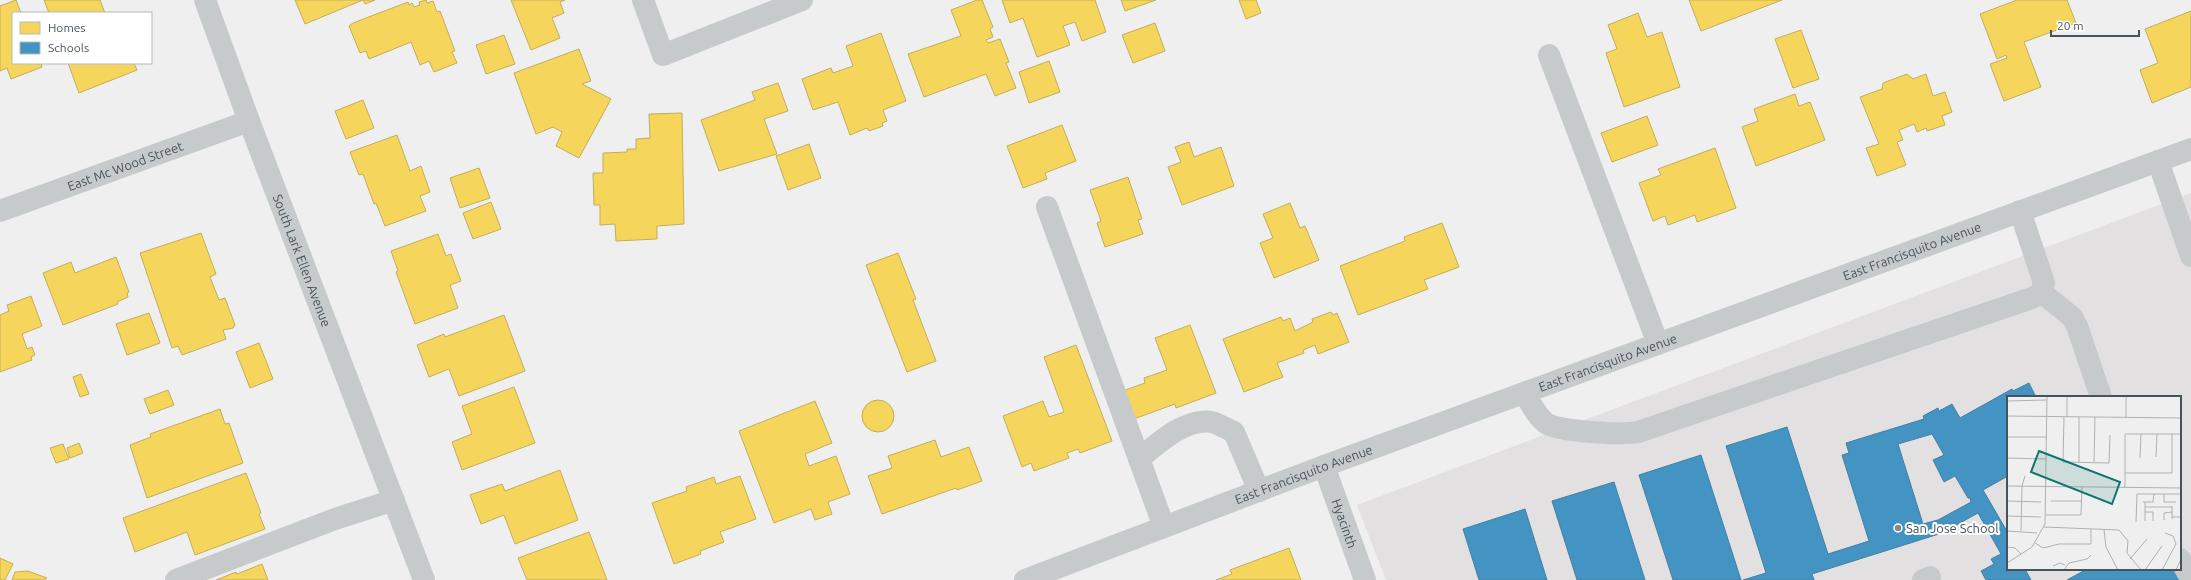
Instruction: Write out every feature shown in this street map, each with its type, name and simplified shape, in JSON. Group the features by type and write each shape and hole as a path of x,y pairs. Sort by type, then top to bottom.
{"street":[{"name":"South Lark Ellen Avenue","path":"205,0 249,121 424,580"},
{"path":"643,0 663,55 802,0"},
{"path":"1549,55 1658,344"},
{"name":"East Mc Wood Street","path":"0,211 249,121"},
{"name":"East Francisquito Avenue","path":"1025,580 1324,466 2191,148"},
{"path":"2158,161 2191,256"},
{"path":"1047,207 1164,527"},
{"path":"1524,393 1545,422 1558,428 1626,434 1638,432 2032,298 2041,292 2044,283 2020,211"},
{"path":"2041,292 2072,318 2077,326 2101,396"},
{"path":"1139,459 1163,438 1186,425 1211,422 1234,432 1258,491"},
{"name":"Hyacinth","path":"1324,466 1365,580"},
{"path":"176,580 335,519 394,500"},
{"path":"2181,560 2191,580"}],"shaded area":[{"path":"2191,193 2191,580 1386,580 1357,505"}],"building: Homes":[{"path":"16,0 21,12 12,12 12,64 41,64 42,67 11,79 7,68 0,71 0,6"},
{"path":"44,0 100,0 105,12 49,12"},
{"path":"295,0 363,0 305,24"},
{"path":"363,0 375,0 365,4"},
{"path":"426,0 427,3 433,1 437,12 440,11 455,51 452,52 457,63 434,72 429,61 420,65 411,42 369,59 366,51 360,53 349,26 353,23 408,2 409,5 412,3 414,7 420,5 419,2"},
{"path":"511,0 565,0 560,2 564,13 552,18 560,38 531,50"},
{"path":"977,0 982,0 993,27 990,29 993,37 986,40 988,43 1000,39 1009,62 1006,63 1016,88 995,96 986,74 924,97 908,54 961,36 951,10"},
{"path":"1002,0 1095,0 1106,32 1082,41 1075,22 1063,26 1070,45 1037,57 1023,18 1010,23"},
{"path":"1121,0 1156,0 1125,11"},
{"path":"1239,0 1256,0 1261,13 1246,19"},
{"path":"1689,0 1782,0 1701,31"},
{"path":"2017,0 2067,0 2076,23 2024,42 2041,87 2004,101 1990,64 2007,58 2006,55 1997,59 1980,14"},
{"path":"2191,11 2191,87 2152,103 2140,70 2158,63 2145,29"},
{"path":"1638,13 1647,37 1662,32 1680,87 1624,107 1606,53 1617,49 1608,25"},
{"path":"1155,23 1165,51 1133,63 1122,35"},
{"path":"1801,30 1819,79 1793,88 1775,39"},
{"path":"881,33 906,101 883,110 887,121 882,123 883,126 869,131 867,128 850,135 838,102 813,110 802,79 831,68 833,73 853,66 846,46"},
{"path":"504,35 515,64 486,74 476,45"},
{"path":"579,49 591,81 582,84 611,99 579,158 556,146 562,132 553,127 536,134 514,73"},
{"path":"1049,61 1060,92 1029,103 1019,72"},
{"path":"68,64 134,64 137,70 79,93"},
{"path":"1907,74 1913,79 1926,74 1933,96 1945,92 1952,112 1942,116 1945,125 1927,131 1926,128 1917,132 1914,124 1899,130 1903,140 1897,142 1906,165 1877,176 1866,148 1879,144 1860,97 1882,89 1883,83"},
{"path":"778,83 788,111 764,119 777,154 719,171 701,120 755,100 752,92"},
{"path":"1795,94 1799,106 1810,102 1825,140 1756,166 1742,127 1758,121 1754,109"},
{"path":"363,100 374,128 346,139 335,111"},
{"path":"682,113 684,224 657,226 657,239 616,241 615,224 600,225 600,205 594,205 593,173 603,173 603,153 627,152 627,149 636,149 636,139 650,138 649,114"},
{"path":"1647,116 1658,145 1612,162 1601,133"},
{"path":"1062,125 1076,161 1045,173 1047,179 1023,188 1007,146"},
{"path":"397,135 410,171 421,166 430,192 420,196 426,211 385,226 376,203 374,204 363,174 359,175 350,152"},
{"path":"1189,142 1194,157 1221,147 1234,186 1182,205 1168,167 1181,162 1175,147"},
{"path":"809,144 821,178 788,190 776,156"},
{"path":"1715,148 1736,208 1697,222 1695,215 1668,225 1665,216 1653,221 1639,183 1661,175 1658,169"},
{"path":"479,168 490,198 460,208 450,178"},
{"path":"1128,177 1142,219 1138,220 1143,234 1105,247 1097,223 1101,221 1090,190"},
{"path":"491,202 501,229 473,239 463,213"},
{"path":"1290,203 1300,228 1305,226 1319,260 1274,278 1260,243 1273,238 1263,214"},
{"path":"1442,223 1459,267 1424,280 1428,289 1358,315 1340,266 1405,241 1404,237"},
{"path":"201,233 216,274 210,277 219,300 225,298 235,325 233,328 223,330 226,339 182,355 178,346 172,348 140,253"},
{"path":"438,234 446,256 451,254 461,281 450,285 458,308 415,324 396,272 398,271 391,251"},
{"path":"898,253 916,299 913,300 936,361 907,372 866,265"},
{"path":"116,257 129,292 127,293 128,297 117,302 118,304 63,325 43,273 71,262 75,273"},
{"path":"31,296 42,326 22,334 27,349 32,347 35,355 31,357 32,360 0,372 0,315 9,311 7,305"},
{"path":"1331,312 1333,315 1337,313 1349,342 1318,354 1315,345 1303,350 1304,353 1277,363 1283,377 1244,392 1223,339 1281,317 1283,321 1290,318 1295,331 1313,322 1312,319"},
{"path":"149,313 160,343 127,355 116,324"},
{"path":"504,315 525,371 459,396 449,369 429,377 417,345 444,334 445,337"},
{"path":"1190,325 1216,393 1176,408 1175,404 1131,420 1120,392 1145,383 1144,378 1167,370 1155,338"},
{"path":"259,343 273,379 250,388 236,352"},
{"path":"1076,345 1112,441 1080,453 1078,449 1067,453 1069,458 1034,471 1031,463 1022,467 1003,416 1043,401 1049,417 1064,412 1044,357"},
{"path":"81,374 89,394 80,397 73,377"},
{"path":"514,387 535,443 462,470 452,442 472,434 462,406"},
{"path":"168,390 174,405 150,414 144,399"},
{"path":"875,400 881,400 890,404 894,416 890,428 881,432 875,432 866,428 862,419 862,413 866,404"},
{"path":"815,401 832,443 805,454 809,466 836,456 850,494 828,502 832,514 815,520 811,509 774,523 739,431"},
{"path":"220,409 225,424 229,423 243,463 147,498 130,445 151,437 150,434"},
{"path":"935,440 941,457 969,447 982,481 957,490 956,488 882,514 868,476 892,468 888,456"},
{"path":"79,443 83,453 70,458 67,448"},
{"path":"63,444 69,459 56,463 50,448"},
{"path":"560,470 578,520 515,544 504,515 481,524 470,495 502,484 505,491"},
{"path":"246,473 261,513 259,514 265,529 195,555 187,532 135,552 123,518"},
{"path":"740,476 756,519 720,532 724,542 700,551 701,554 674,564 652,503 687,491 686,487 714,477 716,484"},
{"path":"589,532 607,580 527,580 518,558"},
{"path":"1289,548 1301,580 1216,580 1232,574 1230,570"},
{"path":"0,558 13,564 5,580 0,580"},
{"path":"262,564 268,580 216,580 236,572 237,574"},
{"path":"28,571 47,578 45,580 12,580 15,572"}],"building: Schools":[{"path":"2029,383 2036,396 2007,396 2007,477 1983,490 2007,531 2007,570 2026,570 2031,580 1986,580 1981,571 1994,564 1991,559 2001,554 1978,513 1942,533 1812,574 1814,580 1743,580 1766,573 1726,446 1787,427 1828,554 1869,541 1842,455 1849,453 1846,443 1924,419 1923,416 1938,408 1939,411 1952,404 1960,418 2012,389 2013,391","holes":["1932,434 1944,455 1933,460 1944,482 1955,476 1968,498 1970,498 1971,502 1938,520 1923,524 1898,444"]},
{"path":"1701,455 1741,580 1673,580 1639,475"},
{"path":"1614,482 1645,580 1577,580 1552,501"},
{"path":"1525,509 1547,580 1479,580 1463,529"},
{"path":"2085,570 2177,570 2182,580 2067,580"}],"place":[{"name":"San Jose School","path":"1898,528"}]}
